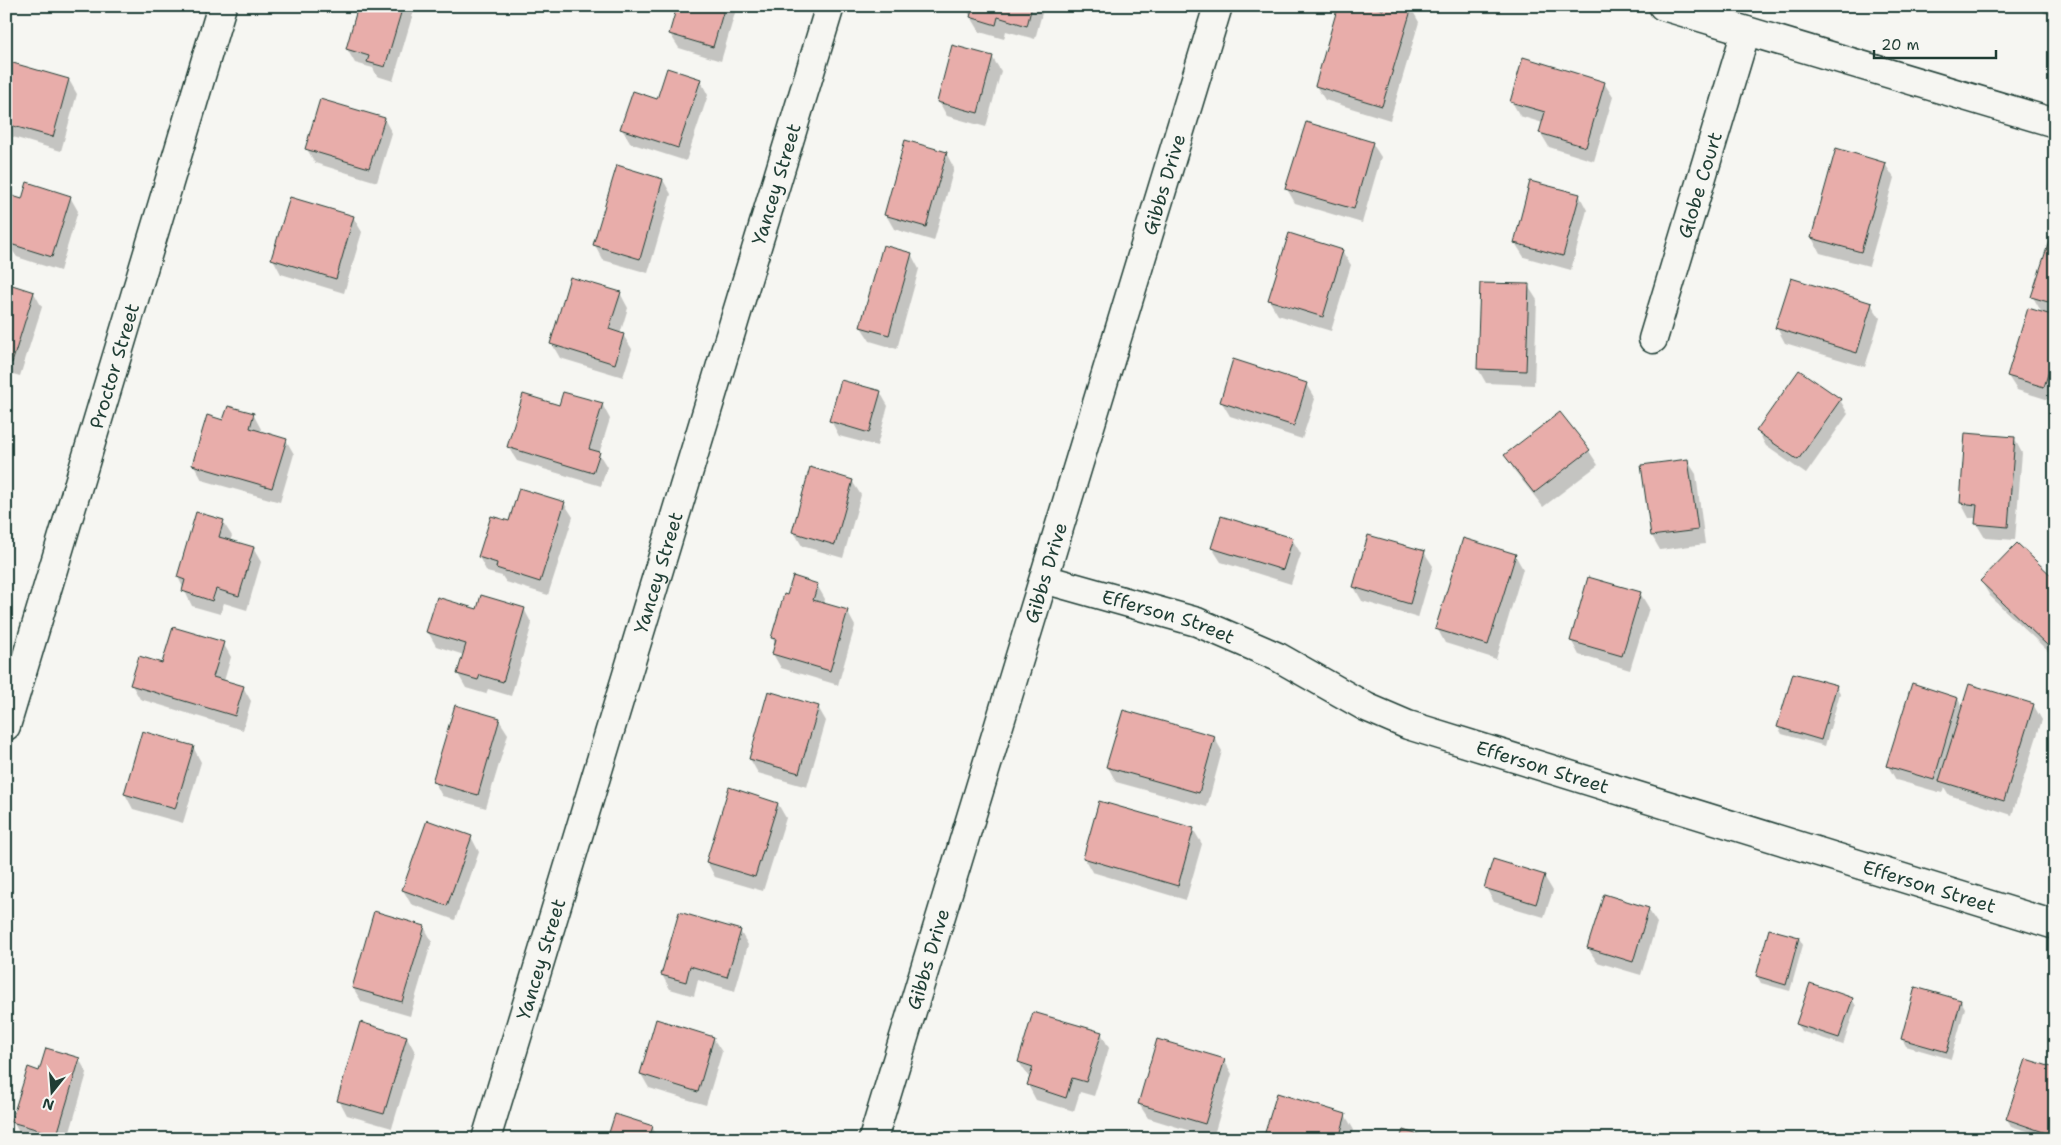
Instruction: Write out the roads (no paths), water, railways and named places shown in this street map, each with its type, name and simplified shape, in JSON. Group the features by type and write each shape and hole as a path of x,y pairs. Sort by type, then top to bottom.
{"street":[{"name":"Proctor Street","path":"6,726 222,6"},
{"name":"Yancey Street","path":"486,1139 830,6"},
{"name":"Gibbs Drive","path":"873,1139 1218,6"},
{"path":"1663,6 2055,123"},
{"name":"Globe Court","path":"1652,339 1746,31"},
{"name":"Efferson Street","path":"1044,579 1197,622 1278,657 1366,708 1408,725 2055,925"}]}
